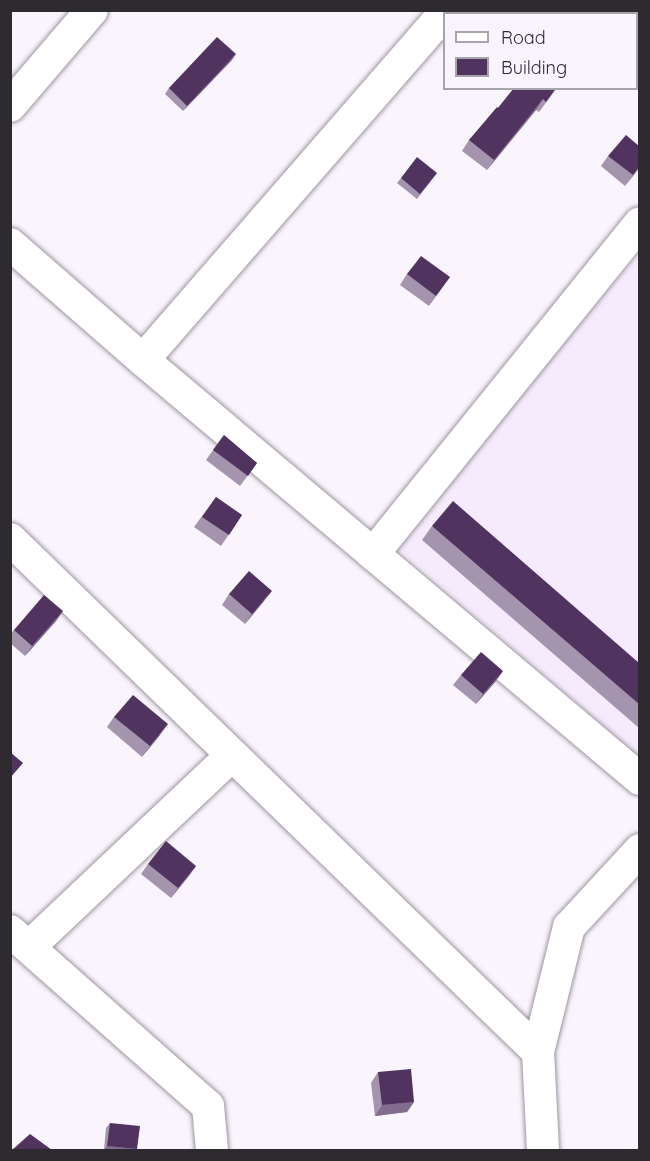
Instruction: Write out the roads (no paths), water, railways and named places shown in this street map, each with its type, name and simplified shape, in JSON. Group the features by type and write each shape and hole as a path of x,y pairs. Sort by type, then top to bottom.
{"street":[{"path":"10,106 92,10"},
{"path":"143,360 443,16"},
{"path":"373,554 639,223"},
{"path":"10,244 143,360 639,779"},
{"path":"10,539 538,1052"},
{"path":"212,1150 208,1106 20,939 232,755"},
{"path":"543,1150 538,1052 569,927 639,850"}]}
